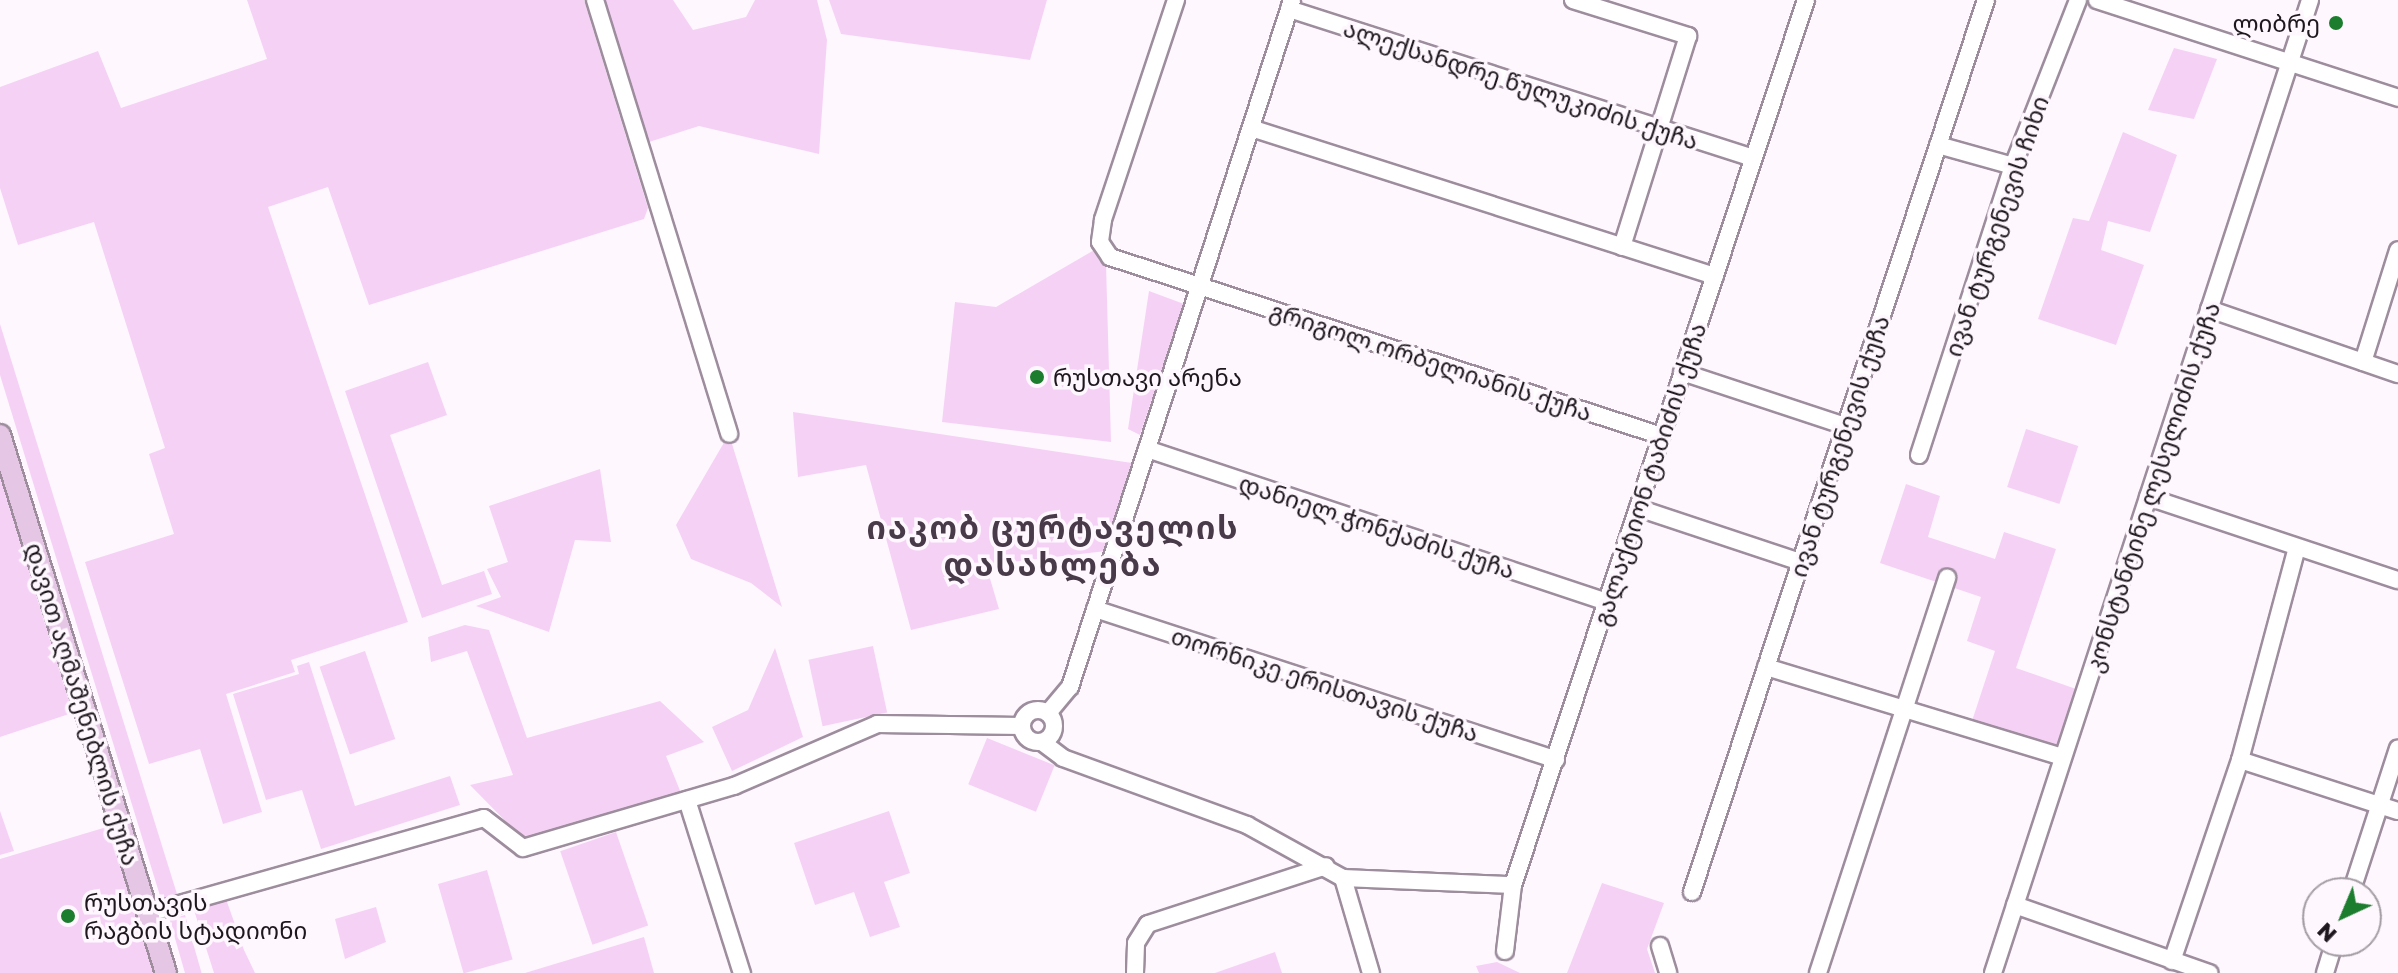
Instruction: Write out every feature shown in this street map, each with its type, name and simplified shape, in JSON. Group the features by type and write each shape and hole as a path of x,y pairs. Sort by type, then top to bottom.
{"main road":[{"name":"დავით აღმაშენებლის ქუჩა","path":"0,435 166,973"}],"street":[{"path":"595,0 729,434"},
{"name":"გრიგოლ ორბელიანის ქუჩა","path":"1176,0 1100,242 1110,257 1662,436"},
{"path":"1573,0 1688,36 1622,247"},
{"name":"გალაქტიონ ტაბიძის ქუჩა","path":"1505,951 1513,885 1806,0"},
{"name":"ივან ტურგენევის ქუჩა","path":"1692,892 1986,0"},
{"name":"ივან ტურგენევის ჩიხი","path":"1919,455 2013,166 2078,0"},
{"path":"2097,0 2142,7 2290,63 2398,98"},
{"name":"კონსტანტინე ლესელიძის ქუჩა","path":"1993,973 2310,0"},
{"path":"1022,726 1029,713 1048,713 1070,687 1291,5"},
{"name":"ალექსანდრე წულუკიძის ქუჩა","path":"1291,5 1753,158"},
{"path":"1251,128 1715,276"},
{"path":"1938,145 2013,166"},
{"path":"2363,362 2398,250"},
{"path":"2209,309 2398,374"},
{"path":"1682,372 1845,426"},
{"name":"დანიელ ჭონქაძის ქუჩა","path":"1147,449 1607,602"},
{"path":"2148,497 2296,551 2398,580"},
{"path":"1638,508 1800,562"},
{"path":"2172,961 2240,760 2296,551"},
{"path":"1818,973 1947,578"},
{"name":"თორნიკე ერისთავის ქუჩა","path":"1095,609 1556,760"},
{"path":"1766,667 2063,757"},
{"path":"1042,742 1054,732 1048,713"},
{"path":"148,913 484,818 523,848 734,786 877,724 1022,726"},
{"path":"1022,726 1028,739 1042,742 1063,758 1247,825 1343,878 1513,885"},
{"path":"2356,877 2398,748"},
{"path":"2240,760 2398,811"},
{"path":"687,800 742,973"},
{"path":"1135,973 1136,943 1148,924 1326,866"},
{"path":"1343,878 1371,973"},
{"path":"2015,905 2209,973"},
{"path":"1660,946 1668,973"}],"shaded area":[{"path":"247,0 584,0 648,208 644,219 369,305 328,187 268,207 408,622 291,660 295,672 226,694 262,812 223,824 200,749 149,764 85,562 174,534 149,454 165,448 94,222 18,245 0,188 0,87 98,51 121,108 267,59"},
{"path":"603,0 673,0 693,30 746,17 755,0 817,0 827,40 819,154 699,126 646,143"},
{"path":"829,0 1047,0 1030,60 841,34"},
{"path":"2174,48 2217,59 2194,119 2148,110"},
{"path":"2123,132 2177,155 2150,232 2108,221 2101,250 2144,265 2116,345 2038,319 2073,218 2089,221"},
{"name":"რუსთავი არენა","path":"1096,249 1106,263 1111,442 942,422 955,302 996,307"},
{"path":"1149,291 1184,304 1140,435 1128,429"},
{"path":"0,324 177,894 161,899 0,375"},
{"path":"428,362 447,415 390,435 442,585 484,571 492,594 422,618 345,391"},
{"path":"793,412 1132,463 1135,467 1106,551 986,565 999,609 911,630 866,465 798,477"},
{"path":"2026,429 2078,446 2059,504 2007,487"},
{"path":"729,434 782,607 751,583 691,559 676,525"},
{"path":"0,461 78,711 0,737"},
{"path":"600,469 611,542 575,540 549,632 476,606 501,597 487,569 508,562 489,506"},
{"path":"1906,484 1940,496 1928,537 1995,559 2004,532 2056,549 2016,668 2076,689 2056,749 1972,721 1995,651 1967,641 1981,597 1880,563"},
{"path":"465,625 489,630 527,738 660,701 704,742 666,756 681,793 522,838 470,785 513,775 467,651 431,662 428,637"},
{"path":"873,646 887,713 823,726 808,660"},
{"path":"775,648 803,737 732,771 712,727 748,710"},
{"path":"365,651 395,739 350,755 320,667"},
{"path":"309,662 355,806 450,776 460,805 321,849 302,790 266,800 233,694 299,674 297,666"},
{"path":"987,738 1055,765 1036,812 968,784"},
{"path":"0,811 14,851 0,855"},
{"path":"889,811 910,873 884,882 900,927 870,937 854,892 815,905 794,843"},
{"name":"რუსთავის რაგბის სტადიონი","path":"110,826 154,973 0,973 0,859"},
{"path":"616,832 648,926 592,945 560,851"},
{"path":"487,870 513,959 463,973 438,884"},
{"path":"1602,883 1664,903 1647,949 1655,973 1567,973"},
{"path":"226,899 255,973 214,973 193,907"},
{"path":"376,907 386,942 345,959 335,919"},
{"path":"185,915 202,973 185,973 170,919"},
{"path":"644,937 654,973 525,973"},
{"path":"1275,952 1282,973 1215,973"},
{"path":"1497,962 1520,973 1479,973 1476,966"}],"place":[{"name":"ლიბრე","path":"2336,23"},
{"name":"რუსთავი არენა","path":"1037,377"},
{"name":"რუსთავის რაგბის სტადიონი","path":"68,916"}],"district":[{"name":"იაკობ ცურტაველის დასახლება","path":"1053,546"}]}
